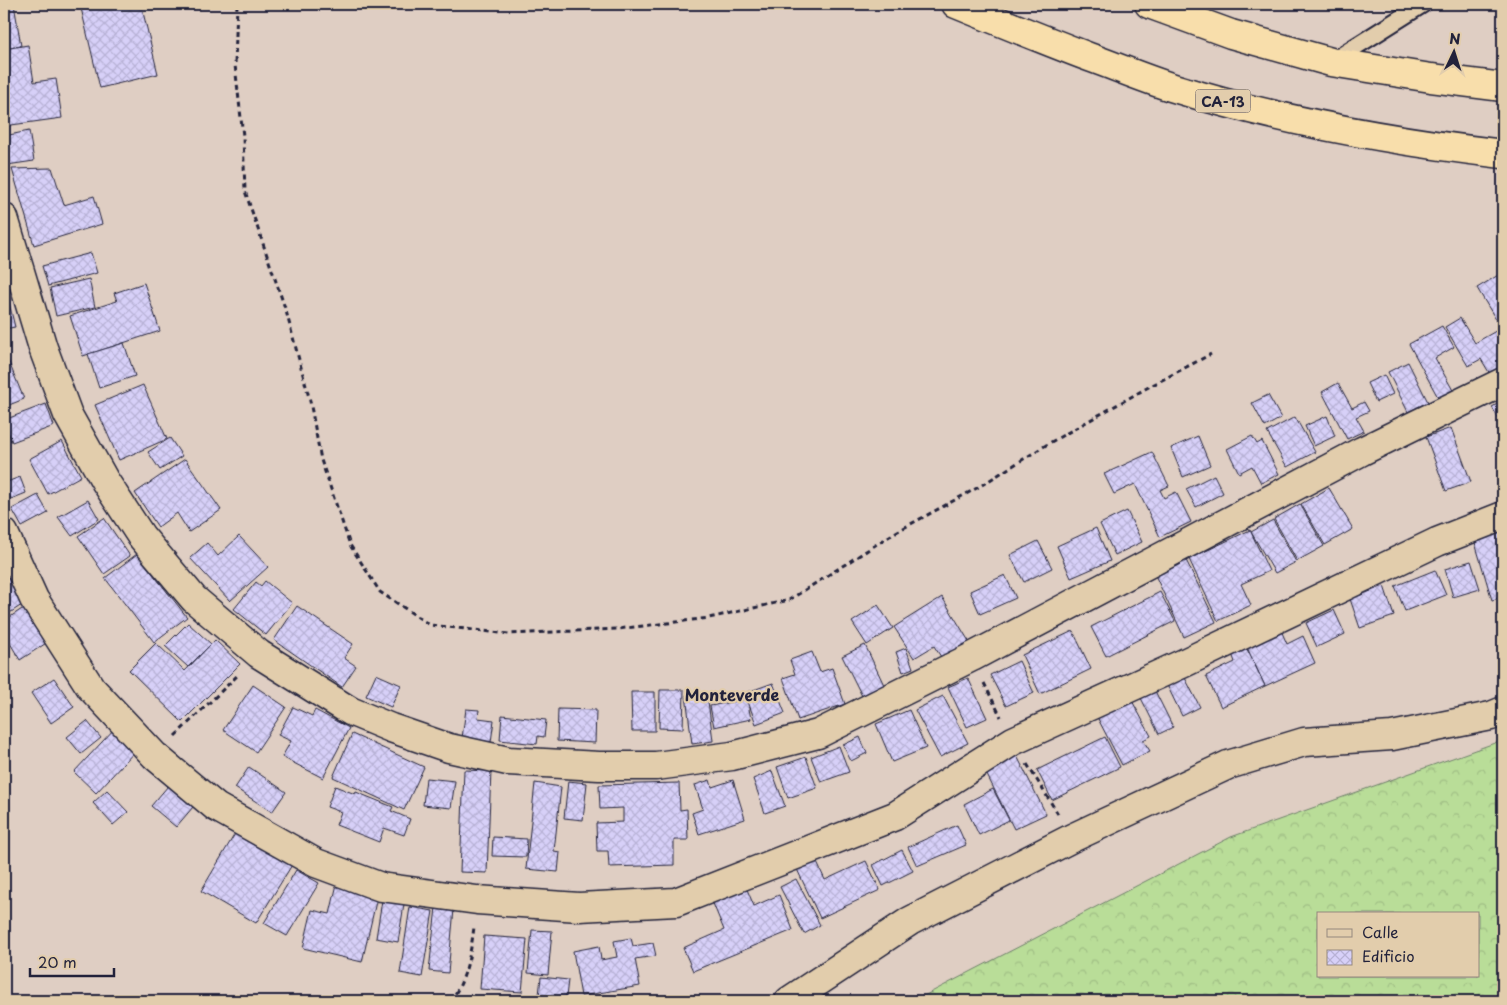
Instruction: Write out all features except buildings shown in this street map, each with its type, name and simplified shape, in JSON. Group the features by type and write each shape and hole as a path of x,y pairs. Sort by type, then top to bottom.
{"highway":[{"name":"CA-13","path":"956,4 1006,25 1174,88 1265,113 1364,133 1446,147 1503,154"},
{"path":"1149,4 1231,34 1331,62 1503,87"}],"street":[{"path":"4,218 43,348 68,415 105,481 141,536 194,599 259,654 350,711 391,728 449,748 508,761 599,766 656,766 732,756 818,734 980,653 1362,451 1503,382"},
{"path":"4,533 34,599 91,688 155,756 216,807 316,864 381,887 477,900 579,907 676,902 895,816 1013,741 1184,663 1437,542 1503,516"},
{"path":"789,1001 910,921 1072,838 1228,764 1304,742 1392,736 1491,716 1503,711"}],"lane":[{"path":"1331,62 1414,8 1424,4"}],"path":[{"path":"237,4 235,65 243,136 245,191 286,310 310,401 321,460 350,545 380,592 430,625 508,634 618,629 709,618 789,600 896,532 978,488 1050,442 1211,354"},
{"path":"155,756 259,654"},
{"path":"450,1001 454,997 465,972 477,900"}],"green space":[{"path":"1503,740 1503,1001 914,1001 1231,837"}],"district":[{"name":"Monteverde","path":"732,694"}]}
